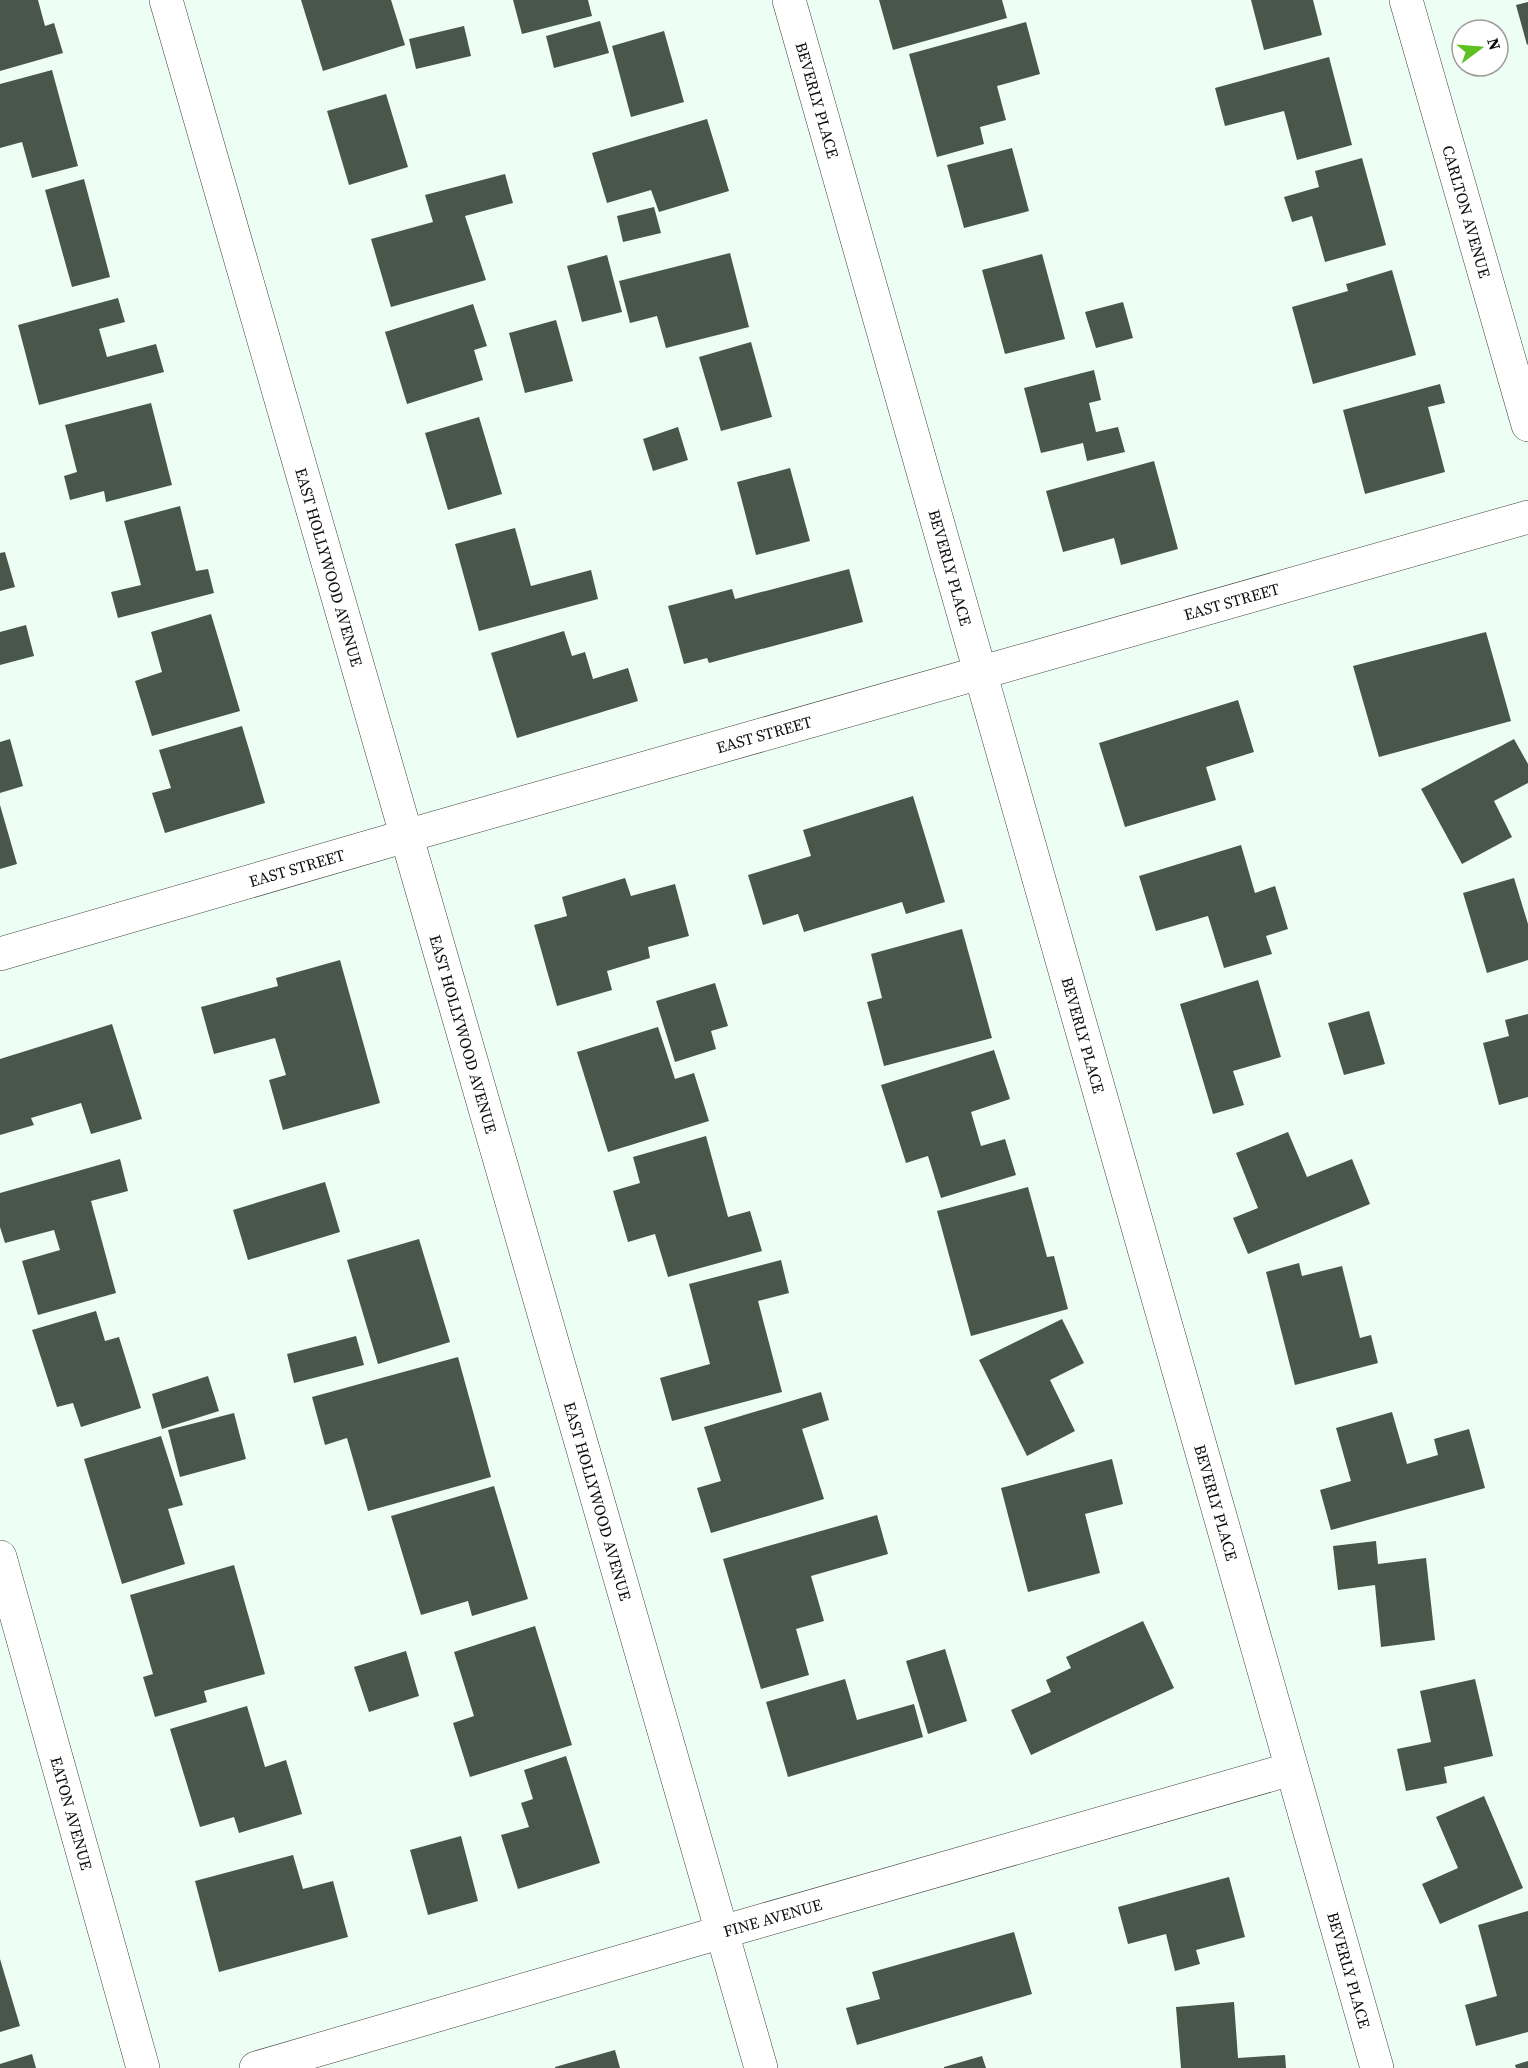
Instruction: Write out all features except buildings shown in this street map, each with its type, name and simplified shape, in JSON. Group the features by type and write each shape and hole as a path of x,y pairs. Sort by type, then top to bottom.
{"street":[{"name":"EAST HOLLYWOOD AVENUE","path":"166,0 761,2068"},
{"name":"BEVERLY PLACE","path":"789,0 1377,2068"},
{"name":"CARLTON AVENUE","path":"1406,0 1528,425"},
{"name":"EAST STREET","path":"0,954 406,836 1528,517"},
{"name":"EATON AVENUE","path":"0,1557 143,2068"},
{"name":"FINE AVENUE","path":"256,2068 1291,1769"}]}
